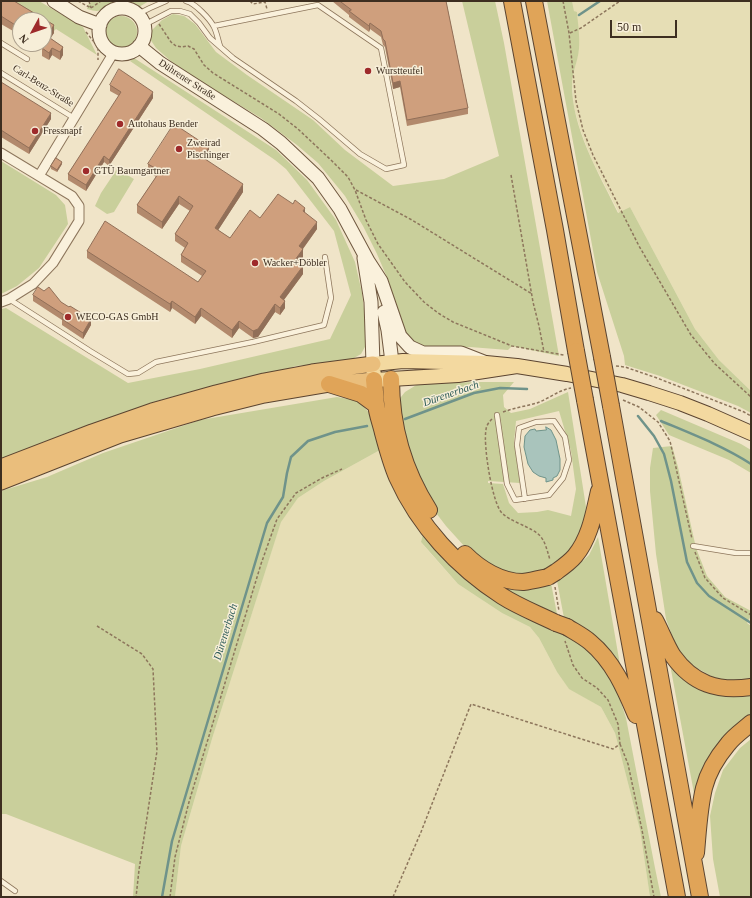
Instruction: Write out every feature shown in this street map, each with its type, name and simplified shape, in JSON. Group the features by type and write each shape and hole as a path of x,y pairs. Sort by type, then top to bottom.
{"highway":[{"path":"512,1 556,230 571,354 585,400 677,897"},
{"path":"534,1 606,361 611,406 700,897"},
{"path":"1,467 85,434 152,411 216,393 264,381 312,372 373,364"},
{"path":"392,379 391,396 396,432 408,471 419,495 433,517 460,550 473,562 488,572 505,579 522,582 552,575 572,559 588,534 600,486"},
{"path":"1,482 106,441 212,408 264,395 329,384 374,380 376,405 389,452 398,477 410,502 424,523 438,541 457,561 484,584 503,597 562,625 590,642 615,672 627,694 648,742"},
{"path":"329,384 361,394 376,405"},
{"path":"647,604 672,655 687,672 704,683 722,688 737,689 751,687"},
{"path":"694,868 701,807 709,774 728,744 751,724"}],"main road":[{"path":"54,1 79,17 100,25"},
{"path":"124,8 131,10 141,20 145,32 143,40 134,50 121,54 108,49 104,44 99,32 100,25 103,18 109,13 116,9 124,8"},
{"name":"Dührener Straße","path":"139,46 166,68 281,143 318,178 340,209 368,261"},
{"path":"362,248 371,302 374,380 458,375 517,366"},
{"path":"368,261 382,302 388,330 392,362 392,379"},
{"path":"368,261 381,281 400,336 410,347 423,353 461,352 486,363"},
{"path":"373,364 403,361 486,363 517,366 585,377 636,389 680,403 751,433"}],"street":[{"name":"Carl-Benz-Straße","path":"39,176 114,52"},
{"path":"1,153 72,196 79,206 79,221 53,262 33,284 5,301"}],"lane":[{"path":"141,20 150,8 166,1"},
{"path":"186,1 191,2 201,10 214,26 221,48"},
{"path":"141,20 171,11 180,11 190,14 210,38 221,48 296,101 360,154 386,169 404,166 381,48 318,5 214,26"},
{"path":"1,43 27,59"},
{"name":"Carl-Benz-Straße","path":"1,73 74,118"},
{"path":"5,301 128,374 138,373 156,362 253,342 324,325 331,298 325,257"},
{"path":"497,415 507,484 515,500 548,495 563,478 569,460 565,437 554,421 536,422 519,428 517,445 525,498"},
{"path":"693,546 736,553 751,553"},
{"path":"1,881 15,891"}],"path":[{"path":"78,1 91,8"},
{"path":"89,1 91,8"},
{"path":"91,8 100,1"},
{"path":"250,1 253,4 265,2 268,15"},
{"path":"563,1 569,33 576,101 583,130 593,155 639,246 691,336 715,364 751,397"},
{"path":"569,33 581,28 620,1"},
{"path":"159,23 171,42 176,46 188,46 194,49 204,65 213,73 279,114 298,129 348,177 378,244 405,282 424,302 453,322 512,346 544,352 571,354"},
{"path":"85,30 98,47 98,61 103,70"},
{"path":"511,175 533,302 544,352"},
{"path":"355,190 412,220 532,294"},
{"path":"606,361 657,378 751,416"},
{"path":"170,897 175,857 189,802 261,564 277,519 296,494 322,478 342,469"},
{"path":"693,546 705,578 723,598 751,615"},
{"path":"97,626 142,654 153,669 157,752 136,897"},
{"path":"620,744 628,764 654,897"}],"shaded area":[{"path":"572,1 751,1 751,391 719,360 695,329 630,207 619,213 591,158 580,129 574,107 572,81 579,50 577,13 574,11"},
{"path":"380,450 423,534 421,542 431,554 458,584 502,613 530,627 539,638 557,672 569,688 601,707 615,733 620,752 640,830 650,897 175,897 181,846 212,739 281,521 298,498 324,481"}],"green space":[{"path":"4,1 39,1 83,27 97,55 56,29 54,31 52,30 52,12 27,12"},
{"path":"94,1 149,1 139,7 130,4 117,3 99,11 87,9 89,3"},
{"path":"462,1 495,1 504,43 559,356 512,346 508,350 470,347 421,346 406,336 399,325 389,282 363,226 345,196 318,163 261,118 188,74 173,63 156,48 150,39 152,30 162,20 173,14 184,16 195,24 216,52 313,120 345,150 393,186 444,179 499,156"},
{"path":"547,1 572,1 574,11 577,12 579,44 572,82 576,116 588,150 618,213 630,207 695,329 719,360 751,391 751,413 738,406 660,376 625,365 624,356 597,272"},
{"path":"118,16 124,16 133,20 137,32 133,44 124,48 118,48 109,44 105,35 105,29 109,20"},
{"path":"134,58 276,150 307,180 336,220 355,262 362,293 366,345 361,354 345,362 295,366 286,370 163,399 74,430 1,459 1,309 6,308 128,383 200,369 330,339 351,295 334,231 286,169 130,61"},
{"path":"1,161 56,195 65,205 68,224 39,268 17,286 1,294"},
{"path":"117,169 134,179 114,212 107,214 95,206 101,193"},
{"path":"514,382 503,395 504,407 511,413 530,409 568,392 586,507 584,528 563,560 546,570 531,574 510,573 486,563 465,547 446,526 433,509 409,455 397,402 405,392 418,384","holes":["559,411 571,451 576,489 571,516 548,510 518,513 509,503 503,484 488,483 488,481 520,483 514,442 516,421"]},
{"path":"337,397 359,401 371,415 380,450 324,481 298,498 281,522 212,739 181,846 175,897 133,897 135,864 6,814 1,814 1,491 47,477 103,453 200,420"},
{"path":"661,410 741,444 751,450 751,473 729,460 669,435 656,415"},
{"path":"672,446 696,548 707,576 725,597 751,611 751,616 747,623 751,626 751,679 748,680 718,680 695,667 678,652 666,619 656,554 650,491 650,468 653,448"},
{"path":"423,534 447,563 477,588 577,642 593,653 614,681 626,718 661,897 650,897 640,830 620,752 615,733 601,707 569,689 557,672 539,638 530,627 502,613 458,584 421,542"},
{"path":"598,537 620,665 610,652 564,618 557,581 575,568 589,555"},
{"path":"497,582 551,583 557,614 527,603 504,591"},
{"path":"669,659 717,693 734,696 751,694 751,716 696,804"},
{"path":"751,739 751,897 720,897 713,859 710,816 715,793 723,770 740,748"}],"water":[{"path":"546,427 551,430 556,440 560,459 560,470 553,480 546,482 546,478 533,472 528,464 524,447 525,436 530,430 546,430"}],"building":[{"path":"1,1 14,1 32,12 12,12 12,23 1,16"},
{"path":"340,1 446,1 468,108 407,120 400,81 393,83 385,41 381,31 370,23 369,26 349,11 351,10"},
{"path":"52,39 63,47 60,52 52,48"},
{"name":"Autohaus Bender","path":"119,69 153,92 109,160 104,156 86,185 68,174 121,92 110,85"},
{"path":"1,82 51,113 29,148 1,130"},
{"path":"174,124 209,147 202,157 243,184 215,228 230,238 250,210 260,218 278,194 293,204 295,200 305,208 303,211 317,222 299,246 303,249 295,260 303,266 280,297 285,301 280,308 275,304 258,329 253,331 239,321 232,330 201,308 195,317 172,301 170,304 87,251 105,221 198,282 206,271 181,255 188,243 175,234 193,206 179,196 162,222 137,205 160,171 148,164"},
{"path":"56,158 62,162 57,170 51,166"},
{"path":"38,287 44,291 49,287 61,302 91,319 83,333 62,319 64,315 33,295"}],"waterway":[{"path":"579,15 600,1"},
{"name":"Dürenerbach","path":"405,419 474,393 500,388 527,389"},
{"path":"638,416 654,436 664,454 671,481 687,562 697,583 709,596 751,623"},
{"name":"Dürenerbach","path":"661,421 718,446 751,464"},
{"name":"Dürenerbach","path":"162,897 172,841 267,523 283,497 291,457 308,441 335,432 367,426"}],"place":[{"name":"Wurstteufel","path":"368,71"},
{"name":"Autohaus Bender","path":"120,124"},
{"name":"Fressnapf","path":"35,131"},
{"name":"Zweirad Pischinger","path":"179,149"},
{"name":"GTÜ Baumgartner","path":"86,171"},
{"name":"Wacker+Döbler","path":"255,263"},
{"name":"WECO-GAS GmbH","path":"68,317"}]}
